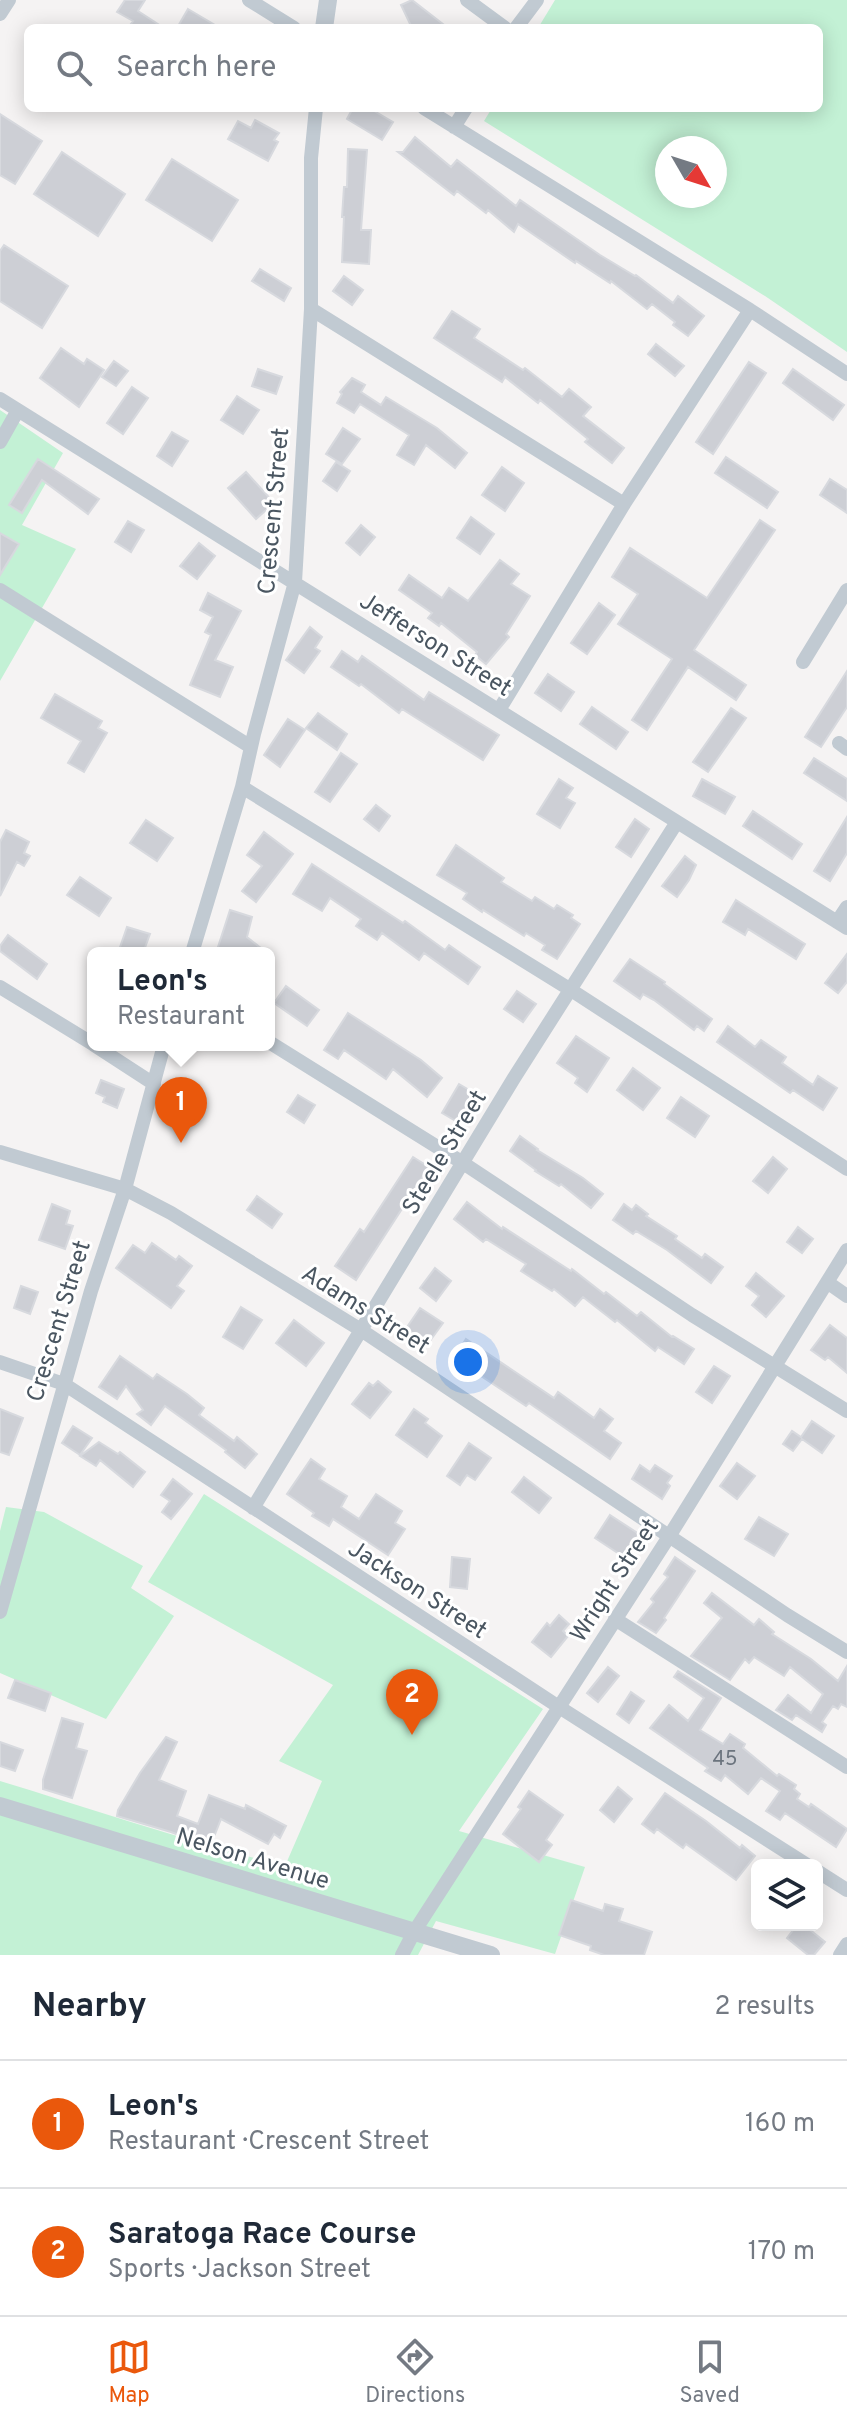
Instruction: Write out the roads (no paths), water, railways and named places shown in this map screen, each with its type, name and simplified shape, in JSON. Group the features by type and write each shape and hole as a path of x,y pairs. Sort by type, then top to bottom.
{"street":[{"path":"0,14 9,0"},
{"path":"249,0 288,24"},
{"path":"325,24 328,0"},
{"path":"467,0 500,24"},
{"path":"519,24 537,0"},
{"name":"Crescent Street","path":"194,947 242,787 295,582 311,309 311,158 316,112"},
{"path":"430,112 750,310 847,374"},
{"path":"454,127 463,112"},
{"path":"311,309 624,504"},
{"path":"499,710 624,504 750,310"},
{"name":"Jefferson Street","path":"0,399 842,925"},
{"path":"0,442 18,410"},
{"path":"0,590 251,747"},
{"path":"803,662 847,590"},
{"path":"242,787 571,990 847,1169"},
{"name":"Steele Street","path":"253,1508 463,1163 677,822"},
{"path":"842,925 847,907"},
{"path":"0,987 87,1041"},
{"path":"275,1046 463,1163 692,1315 847,1411"},
{"path":"103,1051 154,1084"},
{"name":"Crescent Street","path":"0,1612 5,1573 125,1189 162,1051"},
{"name":"Adams Street","path":"0,1152 125,1189 171,1213 361,1330 847,1652"},
{"name":"Wright Street","path":"402,1955 670,1535 847,1250"},
{"path":"827,1282 847,1296"},
{"name":"Jackson Street","path":"0,1362 64,1384 798,1859"},
{"path":"615,1619 847,1767"},
{"name":"Nelson Avenue","path":"0,1806 491,1955"},
{"path":"823,1875 847,1890"},
{"path":"840,1955 847,1944"}],"place":[{"name":"Leon's","path":"181,1143"},
{"name":"Saratoga Race Course","path":"412,1735"}]}
